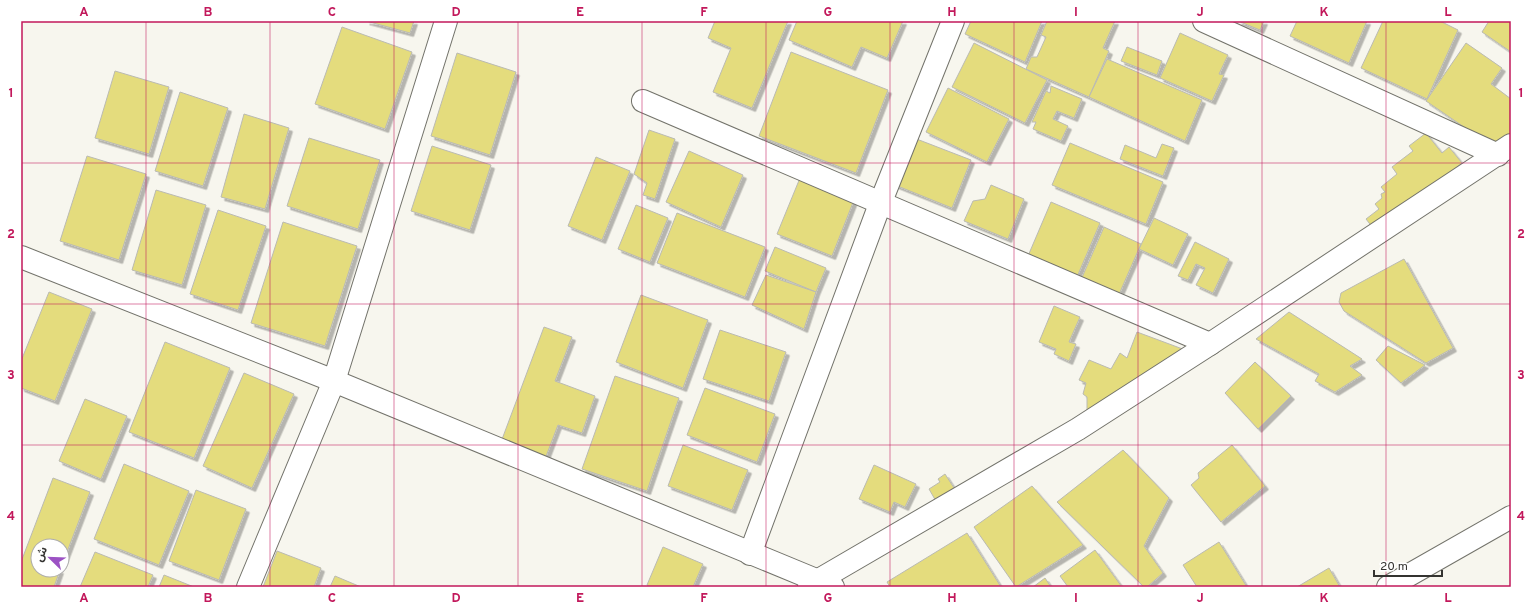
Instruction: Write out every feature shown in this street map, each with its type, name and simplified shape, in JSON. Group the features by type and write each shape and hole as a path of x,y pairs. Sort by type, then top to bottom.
{"street":[{"path":"248,587 334,381 446,21"},
{"path":"750,554 880,204 953,21"},
{"path":"1204,21 1504,150"},
{"path":"643,102 1210,344"},
{"path":"21,257 334,381 750,554 820,585 1078,429 1210,344 1504,150"},
{"path":"1388,587 1511,518"}],"building":[{"path":"366,21 414,21 410,33"},
{"path":"715,21 788,21 752,108 713,92 731,48 708,38"},
{"path":"797,21 903,21 887,58 861,47 852,67 789,40"},
{"path":"971,21 1042,21 1025,62 965,34"},
{"path":"1047,21 1115,21 1103,48 1109,51 1089,97 1026,69 1031,57 1037,57 1046,37 1041,35"},
{"path":"1238,21 1264,21 1260,30"},
{"path":"1297,21 1367,21 1349,63 1290,36"},
{"path":"1383,21 1440,21 1458,30 1427,99 1361,68"},
{"path":"1489,21 1511,21 1511,52 1482,32"},
{"path":"342,27 412,52 385,129 315,104"},
{"path":"1180,33 1228,55 1219,74 1224,75 1212,101 1160,78"},
{"path":"974,43 1047,80 1025,123 952,87"},
{"path":"1466,43 1502,68 1491,84 1511,99 1511,140 1502,153 1426,101"},
{"path":"1127,47 1162,61 1157,75 1121,61"},
{"path":"791,52 888,90 856,173 759,136"},
{"path":"457,53 516,72 490,155 431,136"},
{"path":"1107,59 1202,100 1185,141 1089,97"},
{"path":"115,71 169,87 149,154 95,138"},
{"path":"1051,86 1082,99 1074,118 1057,111 1053,119 1068,126 1061,141 1033,129 1036,122 1032,122 1046,91 1050,93"},
{"path":"948,88 1009,119 987,162 926,132"},
{"path":"180,92 228,108 203,186 155,171"},
{"path":"244,114 289,128 265,209 221,197"},
{"path":"649,130 675,139 655,199 643,195 647,183 634,174"},
{"path":"1426,133 1442,153 1449,147 1462,163 1376,232 1366,219 1379,209 1375,204 1382,198 1381,194 1385,192 1381,187 1397,174 1392,167 1413,151 1409,146"},
{"path":"309,138 380,160 358,229 287,206"},
{"path":"914,138 971,160 952,208 895,185"},
{"path":"1070,143 1163,182 1146,224 1052,185"},
{"path":"1162,144 1174,148 1163,176 1120,159 1125,145 1156,158"},
{"path":"432,146 491,165 470,230 411,211"},
{"path":"689,151 743,175 721,227 666,202"},
{"path":"87,156 146,174 119,260 60,241"},
{"path":"596,157 630,171 602,240 568,226"},
{"path":"800,178 854,200 832,256 777,234"},
{"path":"991,185 1024,199 1008,239 964,221 973,201 985,199"},
{"path":"156,190 206,205 182,285 132,270"},
{"path":"1051,202 1100,223 1077,277 1028,256"},
{"path":"636,205 668,218 650,262 618,249"},
{"path":"218,210 266,226 238,310 190,294"},
{"path":"677,213 765,247 745,297 657,263"},
{"path":"1154,218 1188,234 1173,265 1139,249"},
{"path":"283,222 357,246 325,346 251,323"},
{"path":"1104,227 1141,244 1117,299 1080,282"},
{"path":"1195,242 1229,259 1213,293 1196,285 1205,268 1196,264 1188,280 1178,276"},
{"path":"775,247 826,268 816,292 765,271"},
{"path":"1404,259 1453,348 1426,363 1344,311 1339,302 1341,293"},
{"path":"766,275 816,292 804,329 752,305"},
{"path":"49,292 92,309 55,401 21,388 21,361"},
{"path":"641,295 708,320 683,388 616,362"},
{"path":"1054,306 1080,317 1069,342 1076,344 1069,361 1054,354 1056,349 1039,342"},
{"path":"1289,312 1362,359 1350,366 1362,375 1335,392 1315,381 1319,374 1256,339"},
{"path":"544,327 572,337 555,381 595,396 582,433 558,425 545,459 501,442"},
{"path":"720,330 786,352 769,401 703,379"},
{"path":"1137,332 1188,351 1087,415 1087,397 1083,394 1086,383 1079,380 1089,360 1111,369 1120,353 1127,358"},
{"path":"165,342 230,368 194,458 129,432"},
{"path":"1388,346 1425,365 1401,383 1376,360"},
{"path":"1255,362 1291,396 1258,429 1225,393"},
{"path":"244,373 294,394 252,488 203,466"},
{"path":"615,376 679,398 647,491 582,469"},
{"path":"705,388 775,414 757,462 687,435"},
{"path":"85,399 127,416 101,479 59,461"},
{"path":"683,445 748,470 732,510 668,486"},
{"path":"1232,445 1265,486 1221,522 1191,485 1199,478 1198,473"},
{"path":"1123,450 1169,498 1144,546 1163,573 1147,587 1144,587 1057,502"},
{"path":"124,464 189,491 159,565 94,539"},
{"path":"874,465 916,484 905,507 894,502 890,512 859,499"},
{"path":"945,474 956,491 937,503 929,489 940,482 938,479"},
{"path":"53,478 90,492 70,544 70,538 30,538"},
{"path":"1032,486 1083,545 1016,587 974,527"},
{"path":"196,490 246,509 219,580 169,561"},
{"path":"967,533 1001,587 890,587 887,582"},
{"path":"30,538 30,578 57,578 54,587 21,587 21,562"},
{"path":"1219,542 1247,587 1197,587 1183,565"},
{"path":"663,547 703,564 693,587 651,587 647,585"},
{"path":"1095,550 1122,587 1068,587 1060,576"},
{"path":"277,551 321,568 314,587 263,587"},
{"path":"95,552 153,575 148,587 80,587"},
{"path":"1329,568 1340,587 1297,587"},
{"path":"164,575 194,587 159,587"},
{"path":"335,576 361,587 330,587"},
{"path":"1045,578 1051,587 1033,587"}]}
